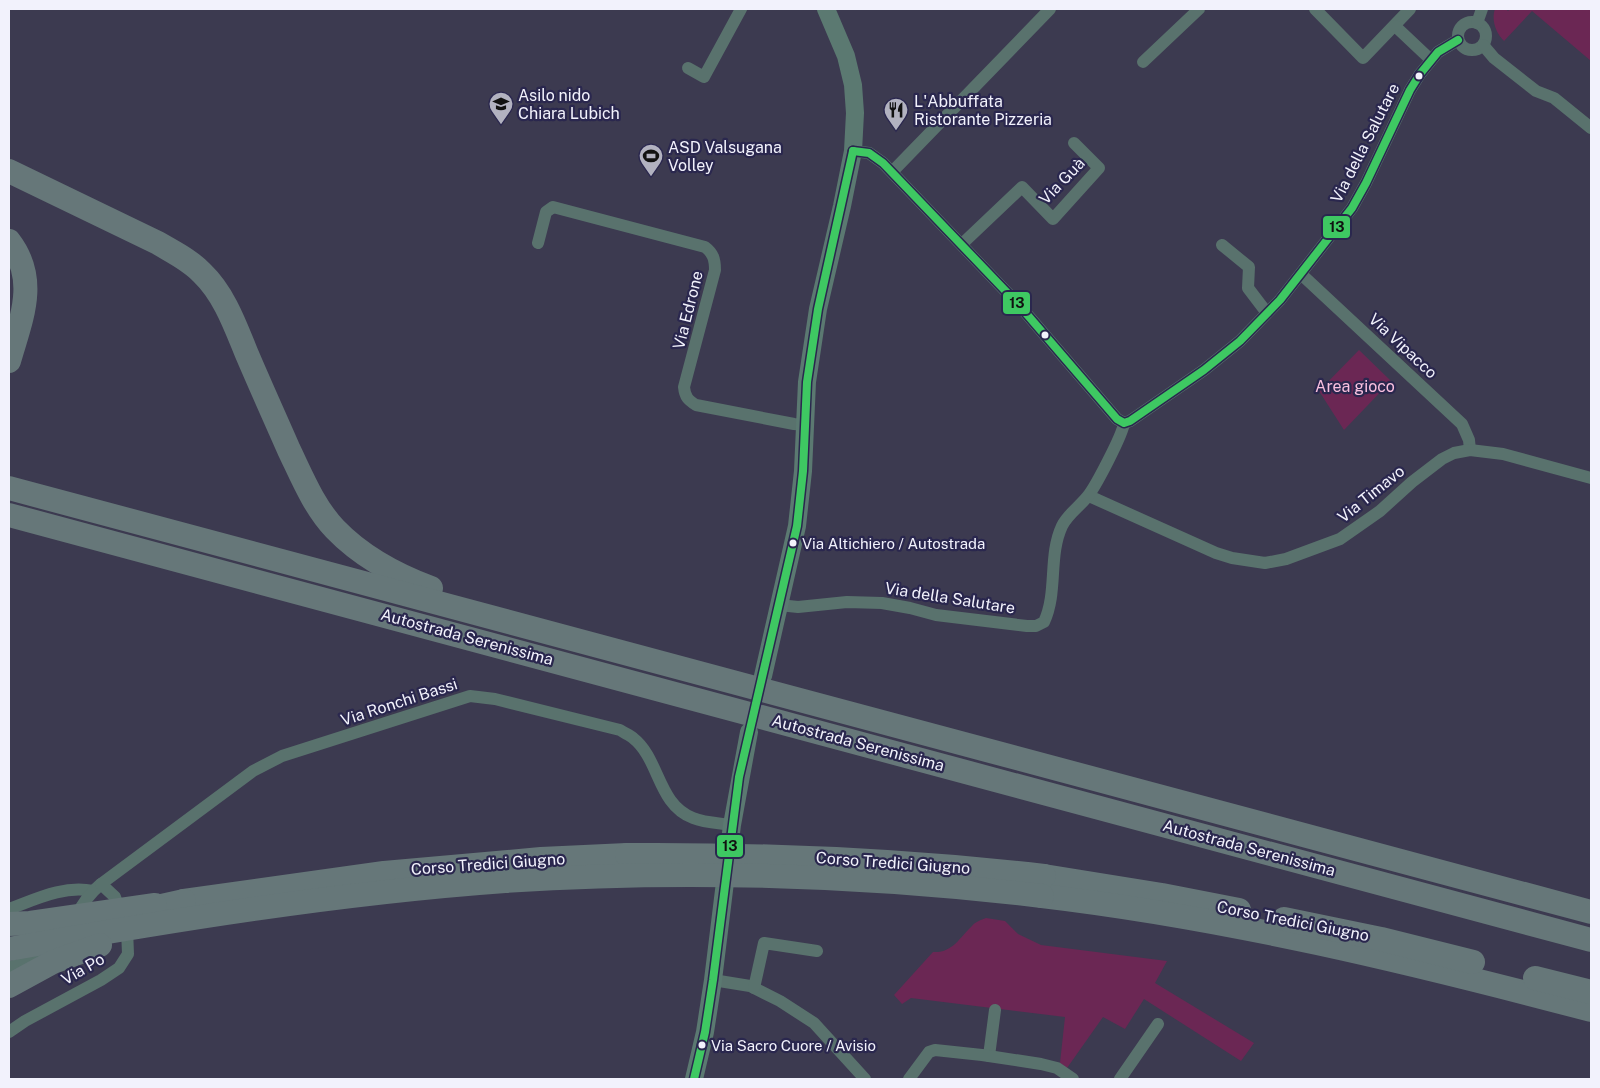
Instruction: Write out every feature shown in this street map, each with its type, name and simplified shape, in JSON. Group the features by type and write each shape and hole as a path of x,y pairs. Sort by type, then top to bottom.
{"highway":[{"path":"9,171 158,243 182,257 202,273 218,293 236,327 306,487 320,511 335,529 358,549 409,580 493,608 544,632"},
{"path":"9,241 22,261 26,284 24,307 9,361"},
{"name":"Autostrada Serenissima","path":"9,488 1591,912"},
{"name":"Autostrada Serenissima","path":"9,514 1591,940"},
{"path":"9,528 24,533 126,546"},
{"name":"Corso Tredici Giugno","path":"184,901 393,872 541,859 627,855 714,854 845,858 966,867 1100,902 1283,935 1457,975 1591,1010"},
{"name":"Corso Tredici Giugno","path":"270,908 338,898 466,884 626,875 699,874 844,878 976,888 1043,886 1162,895 1372,937 1591,992"},
{"path":"9,924 30,923 184,901"},
{"path":"9,937 184,901"},
{"path":"9,950 165,922 270,908"},
{"path":"9,986 53,962 105,944 142,933 270,908"}],"street":[{"path":"688,68 704,77 741,9"},
{"path":"764,671 799,513 807,382 818,309 853,151 855,112 853,85 846,56 826,9"},
{"path":"892,172 1050,9"},
{"path":"1143,62 1199,9"},
{"path":"1314,9 1364,58 1410,9"},
{"path":"1458,40 1461,45 1469,50 1474,50 1483,45 1486,32 1477,23 1482,9"},
{"name":"Via della Salutare","path":"780,605 798,607 847,602 882,603 936,615 1036,626 1044,622 1050,611 1054,545 1062,523 1089,496 1120,435 1121,421 1130,421 1204,370 1240,341 1267,314 1301,274 1352,208 1366,183 1410,90 1430,60 1438,52 1458,40 1460,28 1468,22 1477,23"},
{"path":"1395,26 1430,60"},
{"path":"1483,45 1494,58 1536,92 1554,98 1591,128"},
{"name":"Via Guà","path":"962,244 1022,187 1053,219 1099,168 1074,143"},
{"path":"853,151 868,153 874,156 892,172 1019,305 1121,421"},
{"name":"Via Edrone","path":"538,243 546,212 553,207 705,247 711,252 715,261 715,270 684,387 685,396 696,405 805,425"},
{"path":"1222,245 1249,267 1248,288 1267,314"},
{"name":"Via Vipacco","path":"1301,274 1462,424 1469,440 1470,450"},
{"name":"Via Timavo","path":"1089,496 1216,553 1232,558 1265,563 1286,559 1340,539 1380,511 1412,482 1442,459 1454,453 1470,450 1504,454 1591,478"},
{"name":"Via Ronchi Bassi","path":"9,967 36,961 54,954 81,906 97,887 253,771 282,756 470,696 495,699 620,730 634,738 642,748 673,805 692,818 732,825"},
{"path":"694,1079 705,1032 732,825 748,732"},
{"path":"9,909 61,890 97,887"},
{"name":"Via Po","path":"9,1032 24,1021 101,980 119,968 128,954 128,929 115,897 97,887"},
{"path":"754,988 764,944 817,951"},
{"path":"713,980 754,988 780,1000 814,1022 866,1079"},
{"path":"989,1056 995,1010"},
{"path":"1120,1079 1158,1024"},
{"path":"908,1079 929,1052 941,1050 1040,1064 1056,1068 1073,1079"}],"green space":[{"path":"1495,9 1506,9 1508,11 1510,9 1591,9 1591,61 1532,11 1504,41 1495,26"},
{"name":"Area gioco","path":"1359,350 1391,381 1344,430 1319,391"},
{"path":"986,918 1005,921 1018,934 1041,945 1167,961 1155,983 1254,1043 1241,1061 1144,999 1125,1029 1103,1017 1067,1068 1060,1063 1065,1017 911,998 902,1004 894,995 933,952 940,952 951,947 975,923"}],"transit line":[{"name":"13","path":"853,151 869,153 883,163 1019,305 1117,419 1124,423 1130,421 1204,370 1240,341 1280,300 1352,208 1366,183 1410,90 1420,74 1438,52 1458,40"},
{"name":"13","path":"694,1079 705,1032 713,980 739,777 797,526 803,471 807,382 818,309 853,151"}],"place":[{"name":"Asilo nido Chiara Lubich","path":"501,125"},
{"name":"L'Abbuffata Ristorante Pizzeria","path":"896,131"},
{"name":"ASD Valsugana Volley","path":"651,177"},
{"name":"Via Altichiero / Autostrada","path":"793,543"},
{"name":"Via Sacro Cuore / Avisio","path":"702,1045"}]}
